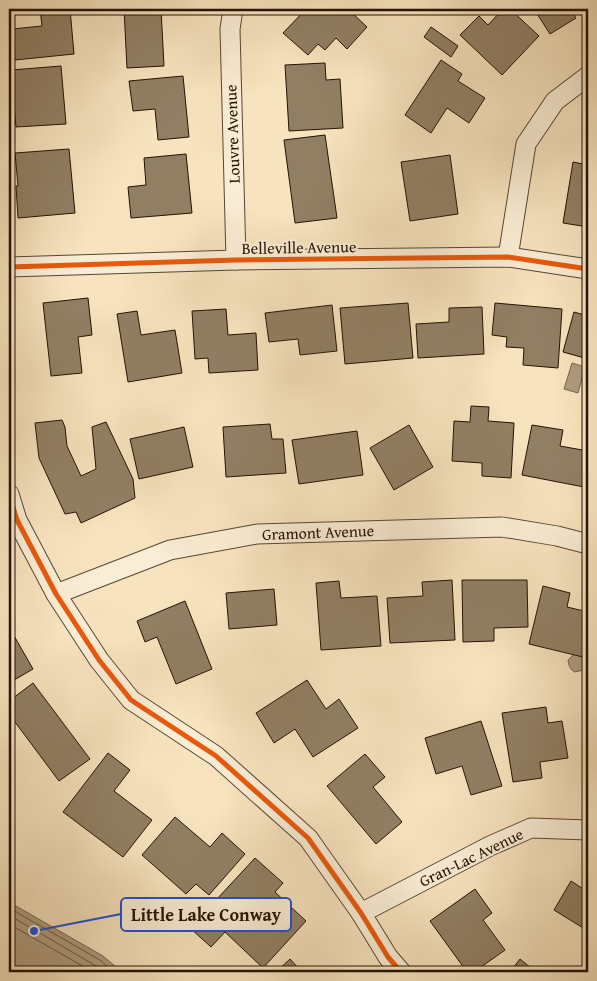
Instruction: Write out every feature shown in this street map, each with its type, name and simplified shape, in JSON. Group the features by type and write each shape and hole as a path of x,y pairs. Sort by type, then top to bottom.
{"street":[{"name":"Louvre Avenue","path":"233,9 230,28 236,260"},
{"path":"508,257 526,144 555,101 588,76"},
{"name":"Belleville Avenue","path":"9,267 236,260 508,257 588,269"},
{"path":"9,494 17,520 56,594 99,660 131,700 216,756 308,838 361,913 388,957 401,972"},
{"name":"Gramont Avenue","path":"56,594 170,550 257,534 502,527 557,536 588,544"},
{"name":"Gran-Lac Avenue","path":"361,913 490,846 531,828 588,830"}],"water":[{"path":"572,363 585,367 578,393 564,389"},
{"path":"574,654 588,658 588,669 575,672 572,670 568,660"},
{"path":"9,902 103,956 122,972 9,972"}],"building":[{"path":"40,9 70,9 74,54 15,60 12,29 42,26"},
{"path":"124,9 161,9 164,66 127,68"},
{"path":"306,9 348,9 367,27 347,49 336,38 325,50 318,44 308,55 283,33"},
{"path":"503,9 510,9 539,36 502,75 460,35 479,16 488,25"},
{"path":"534,9 570,9 576,18 550,34"},
{"path":"431,27 458,46 451,57 424,37"},
{"path":"441,60 462,74 458,81 485,98 469,123 447,108 431,133 405,115"},
{"path":"325,63 326,80 340,79 343,128 289,131 285,65"},
{"path":"61,66 66,124 16,127 11,70"},
{"path":"183,76 189,137 158,140 155,109 133,111 129,81"},
{"path":"325,135 337,218 295,223 284,140"},
{"path":"69,149 75,213 18,218 15,153"},
{"path":"186,154 192,213 131,218 128,187 146,185 144,158"},
{"path":"450,155 458,214 410,221 401,162"},
{"path":"573,162 588,165 588,227 563,223"},
{"path":"88,298 92,335 78,337 82,373 51,376 43,303"},
{"path":"408,303 413,358 345,364 340,308"},
{"path":"495,303 562,309 558,368 523,365 524,348 506,347 507,337 492,335"},
{"path":"332,305 337,351 300,355 298,339 269,342 265,313"},
{"path":"482,307 484,354 418,358 416,324 449,322 449,308"},
{"path":"226,309 228,335 256,333 258,370 209,373 208,358 195,359 192,311"},
{"path":"137,311 141,335 175,330 182,373 128,382 117,314"},
{"path":"574,312 588,316 588,359 563,352"},
{"path":"471,406 489,407 488,421 514,423 511,478 482,476 482,463 452,461 454,421 470,422"},
{"path":"62,420 65,427 67,446 81,476 96,469 92,427 106,422 133,479 135,498 81,523 76,512 65,514 39,458 35,423"},
{"path":"270,424 272,439 283,439 286,473 226,477 223,427"},
{"path":"409,425 433,467 394,490 370,448"},
{"path":"532,425 563,430 560,446 588,451 588,466 584,487 522,475"},
{"path":"184,427 193,467 139,479 130,439"},
{"path":"357,431 363,475 299,484 292,440"},
{"path":"452,580 455,640 390,643 387,598 423,596 422,582"},
{"path":"462,580 527,580 528,627 494,628 494,641 463,642"},
{"path":"339,581 341,598 377,596 381,646 321,650 316,583"},
{"path":"543,586 570,593 567,607 588,612 587,658 529,644"},
{"path":"274,589 277,625 229,629 226,593"},
{"path":"185,601 212,669 176,684 157,637 145,642 137,621"},
{"path":"9,627 33,669 9,683"},
{"path":"307,680 326,709 339,699 358,728 313,757 295,729 274,743 256,713"},
{"path":"33,683 90,759 59,781 9,714 9,701"},
{"path":"546,707 548,723 562,721 568,758 540,762 542,778 513,782 502,713"},
{"path":"481,721 502,786 471,795 462,766 436,774 425,738"},
{"path":"108,753 130,770 114,791 152,820 123,857 63,812"},
{"path":"365,754 385,777 373,787 402,822 376,844 327,786"},
{"path":"175,817 210,847 222,833 245,854 209,895 196,884 186,894 142,855"},
{"path":"255,858 283,883 275,892 306,921 263,968 225,932 211,947 190,928"},
{"path":"571,881 588,892 588,931 554,910"},
{"path":"475,889 492,913 483,920 505,950 474,972 467,972 430,921"},
{"path":"290,959 302,972 276,972"},
{"path":"520,959 536,972 510,972"}],"cycle path":[{"path":"9,267 236,260 508,257 588,269"},
{"path":"9,494 17,520 56,594 99,660 131,700 216,756 308,838 361,913 388,957 401,972"}],"place":[{"name":"Little Lake Conway","path":"34,931"}]}
